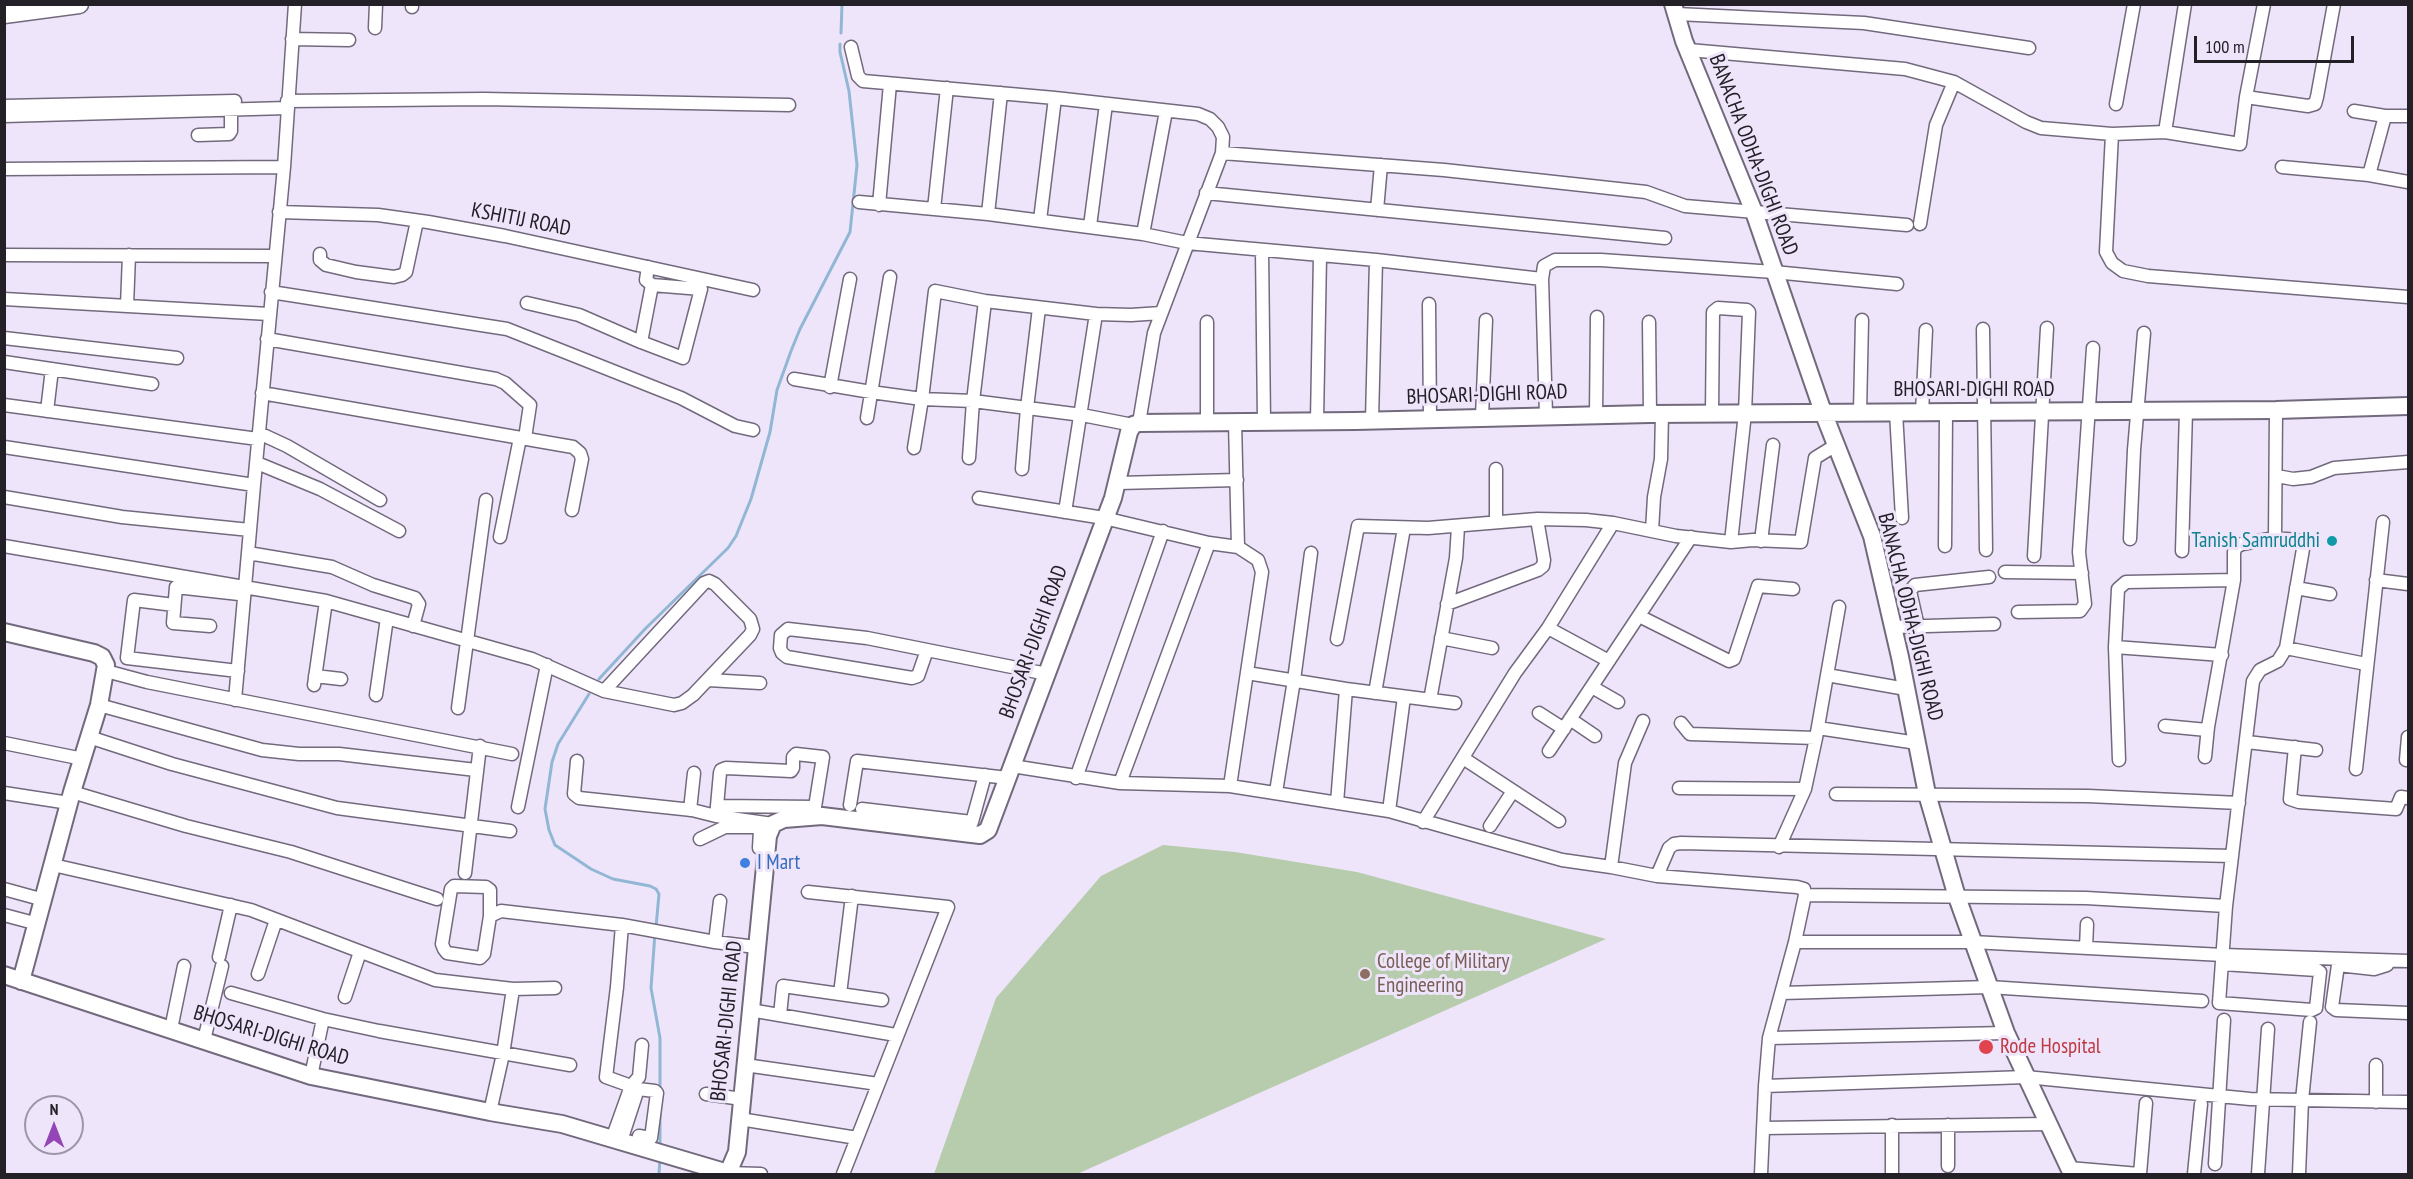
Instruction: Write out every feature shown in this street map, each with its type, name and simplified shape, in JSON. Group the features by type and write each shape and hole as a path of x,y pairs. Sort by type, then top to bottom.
{"main road":[{"path":"4,14 79,4"}],"street":[{"path":"235,700 284,167 295,4"},
{"path":"375,28 376,4"},
{"path":"2116,104 2134,4"},
{"path":"2165,132 2185,4"},
{"path":"1689,50 1905,69 1954,82 2041,128 2112,134 2165,132 2240,144 2246,97 2264,4"},
{"path":"2246,97 2308,106 2315,104 2334,4"},
{"path":"1675,9 1864,22 2029,48"},
{"name":"BANACHA ODHA-DIGHI ROAD","path":"1675,9 1689,50 1754,212 1823,412 1872,536 1927,794 1972,942 2006,1033 2070,1171"},
{"path":"292,39 349,40"},
{"path":"794,380 871,393 922,399 973,400 1136,424 1154,333 1222,153 1222,137 1218,127 1210,119 1198,114 860,80 851,47"},
{"path":"1920,224 1936,126 1954,82"},
{"path":"879,205 890,84"},
{"path":"934,209 947,88"},
{"path":"988,214 1001,93"},
{"path":"1041,220 1055,98"},
{"path":"4,116 231,109 287,104 484,99 789,105"},
{"path":"4,106 252,100"},
{"path":"1090,226 1106,104"},
{"path":"198,135 229,134 231,109"},
{"path":"1143,234 1166,111"},
{"path":"2354,111 2385,116 2409,116"},
{"path":"2369,175 2385,116"},
{"path":"2129,133 2134,140 2165,140 2193,144"},
{"path":"2112,134 2106,252 2112,263 2123,271 2148,276 2409,297"},
{"path":"1222,153 1381,165 1646,192 1685,206 1907,225"},
{"path":"1377,210 1381,165"},
{"path":"4,169 284,167"},
{"path":"2282,167 2369,175 2409,182"},
{"path":"1206,193 1665,238"},
{"path":"860,202 1090,226 1187,243 1376,260 1542,279"},
{"name":"KSHITIJ ROAD","path":"279,212 378,215 417,221 505,236 753,290"},
{"path":"320,254 320,260 326,265 394,277 402,275 406,272 417,221"},
{"path":"1262,250 1264,422"},
{"path":"4,255 275,256"},
{"path":"127,306 129,255"},
{"path":"1317,421 1320,255"},
{"path":"1372,420 1376,260"},
{"path":"1546,415 1542,279 1545,266 1555,260 1601,260 1774,272 1897,284"},
{"path":"527,303 579,315 683,358 701,289 652,285 646,280 648,267"},
{"path":"867,418 890,278"},
{"path":"830,387 850,279"},
{"path":"641,342 652,285"},
{"path":"914,448 934,291 985,301 1096,314 1161,313"},
{"path":"271,292 507,328 681,398 735,426 753,430"},
{"path":"4,299 269,314"},
{"path":"969,458 973,400 985,301"},
{"path":"1429,304 1430,419"},
{"path":"1022,469 1039,308"},
{"path":"1712,413 1713,312 1718,308 1745,309 1749,312 1745,413 1731,542"},
{"path":"1065,512 1096,314"},
{"path":"1596,414 1598,317"},
{"path":"1482,417 1486,320"},
{"path":"1860,412 1862,320"},
{"path":"1207,322 1207,422"},
{"path":"1649,322 1661,459 1654,497 1652,531"},
{"path":"2034,556 2047,328"},
{"path":"1983,329 1986,413 1986,550"},
{"path":"1922,413 1926,330"},
{"path":"2130,539 2144,333"},
{"path":"4,338 177,358"},
{"path":"267,339 496,379 505,383 530,405 500,537"},
{"path":"2018,612 2080,611 2085,604 2079,552 2093,348"},
{"path":"4,362 152,384"},
{"path":"47,411 52,369"},
{"path":"262,393 573,447 580,453 582,459 572,510"},
{"path":"4,405 259,436 286,446 380,500"},
{"name":"BHOSARI-DIGHI ROAD","path":"4,975 311,1076 562,1124 630,1141 674,1158 728,1173 737,1152 766,853 768,836 773,824 784,819 822,816 980,835 988,830 1118,483 1136,424 1596,414 2276,411 2409,406"},
{"path":"2182,551 2186,411"},
{"path":"2275,538 2276,411"},
{"path":"1896,412 1902,518"},
{"path":"1945,546 1946,413"},
{"path":"1235,422 1239,547"},
{"path":"1761,540 1773,444"},
{"path":"1337,639 1358,526 1458,527 1537,519 1613,523 1731,542 1761,540 1801,542 1815,458 1836,445"},
{"path":"4,447 254,486"},
{"path":"2277,476 2293,479 2311,477 2334,468 2409,462"},
{"path":"257,463 320,489 399,531"},
{"path":"1496,469 1496,522"},
{"path":"1118,483 1237,480"},
{"path":"4,497 122,517 250,530"},
{"path":"979,498 1104,518 1209,543 1239,547 1258,560 1262,572 1230,786"},
{"path":"458,708 486,500"},
{"path":"1447,604 1538,570 1543,566 1545,560 1537,519"},
{"path":"2356,769 2383,522"},
{"path":"1423,822 1515,673 1548,628 1613,523"},
{"path":"1430,700 1455,558 1458,527"},
{"path":"1375,693 1404,528"},
{"path":"1077,778 1163,531"},
{"path":"1549,751 1691,537"},
{"path":"1796,942 1972,942 2086,948 2222,959 2317,970 2320,972 2316,1008 2312,1010 2219,1003 2222,959 2226,906 2255,675 2278,661 2286,648 2303,549 2297,540 2275,538 2236,547 2233,562 2234,580 2207,730 2205,757"},
{"path":"1120,783 1209,543"},
{"path":"4,546 245,591 326,601 532,659 604,691 674,705 682,703 693,695 750,635 753,629 750,619 715,584 704,583 604,691"},
{"path":"248,553 332,567 373,585 415,598 419,604 413,626"},
{"path":"1276,792 1311,553"},
{"path":"2005,572 2082,573"},
{"path":"1918,627 1910,591 1915,585 1989,577"},
{"path":"2119,760 2115,647 2118,589 2126,582 2234,580"},
{"path":"2376,580 2409,584"},
{"path":"1639,616 1729,662 1734,659 1758,586 1793,589"},
{"path":"210,626 173,623 176,587 245,591"},
{"path":"2296,588 2330,594"},
{"path":"174,605 134,600 127,658 238,671"},
{"path":"326,601 315,680 341,680"},
{"path":"1779,847 1805,789 1839,607"},
{"path":"376,695 387,618"},
{"path":"1893,627 1994,624"},
{"path":"1548,628 1609,661"},
{"path":"927,650 918,676 912,678 787,657 780,648 781,635 789,629 867,638 927,650 1047,674"},
{"path":"4,632 94,653 102,657 106,665 99,705 71,797 21,981"},
{"path":"1441,638 1492,648"},
{"path":"2115,647 2222,655"},
{"path":"2286,648 2366,664"},
{"path":"518,807 547,665"},
{"path":"106,671 235,700 512,754"},
{"path":"1247,672 1347,689 1455,703"},
{"path":"1827,675 1906,689"},
{"path":"708,680 760,683"},
{"path":"1592,687 1618,702"},
{"path":"1337,803 1347,689"},
{"path":"1389,811 1404,697"},
{"path":"99,705 262,750 299,754 339,754 476,770"},
{"path":"1539,713 1595,736"},
{"path":"1611,867 1625,763 1643,721"},
{"path":"1681,723 1690,734 1817,733 1917,743"},
{"path":"2165,726 2207,730"},
{"path":"89,737 172,764 337,808 510,831"},
{"path":"2409,737 2406,760 2409,760"},
{"path":"2247,742 2316,750"},
{"path":"4,743 82,759"},
{"path":"465,873 480,746"},
{"path":"2295,747 2290,799 2299,802 2396,809 2401,797 2409,798"},
{"path":"577,761 574,794 579,798 716,811 815,807 824,757 796,754 793,757 793,768 790,771 726,768 721,770 716,811"},
{"path":"1463,758 1559,821"},
{"path":"850,805 855,762 857,761 985,775 1010,772 1120,783 1230,786 1389,811 1562,860 1658,876 1797,887 1804,890 1805,895 1796,942 1769,1038 1761,1174"},
{"path":"690,810 694,774"},
{"path":"862,809 972,822 985,775"},
{"path":"1679,788 1805,789"},
{"path":"1490,826 1513,791"},
{"path":"4,793 71,797 291,852 437,899"},
{"path":"1836,794 2088,796 2239,803"},
{"path":"716,811 773,824"},
{"path":"700,839 725,827 758,827 760,830 759,851 766,853"},
{"path":"1658,876 1669,849 1674,844 2232,856"},
{"path":"53,865 251,910 435,980 513,989 555,988"},
{"path":"454,886 486,887 490,890 490,916 484,954 480,958 447,953 442,944 451,889 454,886"},
{"path":"4,889 44,900"},
{"path":"808,892 948,907 843,1174"},
{"path":"1805,895 2086,898 2226,906"},
{"path":"840,994 852,896"},
{"path":"715,942 720,901"},
{"path":"204,1040 231,905"},
{"path":"490,916 501,911 622,925 756,947"},
{"path":"4,915 38,924"},
{"path":"258,974 276,920"},
{"path":"2086,948 2087,924"},
{"path":"622,925 606,1077 631,1086"},
{"path":"345,997 360,952"},
{"path":"2222,959 2409,961"},
{"path":"2388,960 2387,965 2374,969 2338,965 2332,1007 2336,1010 2409,1013"},
{"path":"171,1029 184,966"},
{"path":"780,1015 783,986 882,1000"},
{"path":"1782,993 1989,987 2202,1002"},
{"path":"490,1112 503,1054 513,989"},
{"path":"231,993 323,1019 570,1065"},
{"path":"750,1010 896,1035"},
{"path":"311,1076 323,1019"},
{"path":"2215,1164 2224,1020"},
{"path":"2299,1174 2302,1100 2310,1022"},
{"path":"2258,1174 2268,1029"},
{"path":"1769,1038 2006,1033"},
{"path":"630,1141 631,1086 639,1077 642,1045"},
{"path":"745,1065 878,1084"},
{"path":"2376,1065 2376,1102"},
{"path":"1765,1086 2026,1077 2263,1099 2409,1102"},
{"path":"706,1094 742,1099"},
{"path":"2070,1171 2139,1174 2146,1103"},
{"path":"2194,1174 2201,1104"},
{"path":"740,1119 857,1138"},
{"path":"1762,1128 2048,1124"},
{"path":"1892,1125 1892,1174"},
{"path":"1948,1125 1948,1166"},
{"path":"728,1173 761,1174"}],"green space":[{"path":"1163,845 1235,852 1357,872 1606,939 1077,1174 934,1174 996,998 1101,876"}],"waterway":[{"path":"841,33 842,4"},
{"path":"599,679 645,629 728,548 736,536 751,499 770,432 777,390 791,351 850,232 857,165 849,91 840,44"},
{"path":"589,694 558,744 552,762 545,809 549,830 555,845 591,869 613,879 656,889 659,894 656,927"},
{"path":"655,933 651,988 660,1038 660,1091"},
{"path":"660,1112 660,1148"},
{"path":"659,1174 660,1157"}],"place":[{"name":"Tanish Samruddhi","path":"2332,541"},
{"name":"I Mart","path":"745,863"},
{"name":"College of Military Engineering","path":"1365,974"},
{"name":"Rode Hospital","path":"1986,1047"}]}
